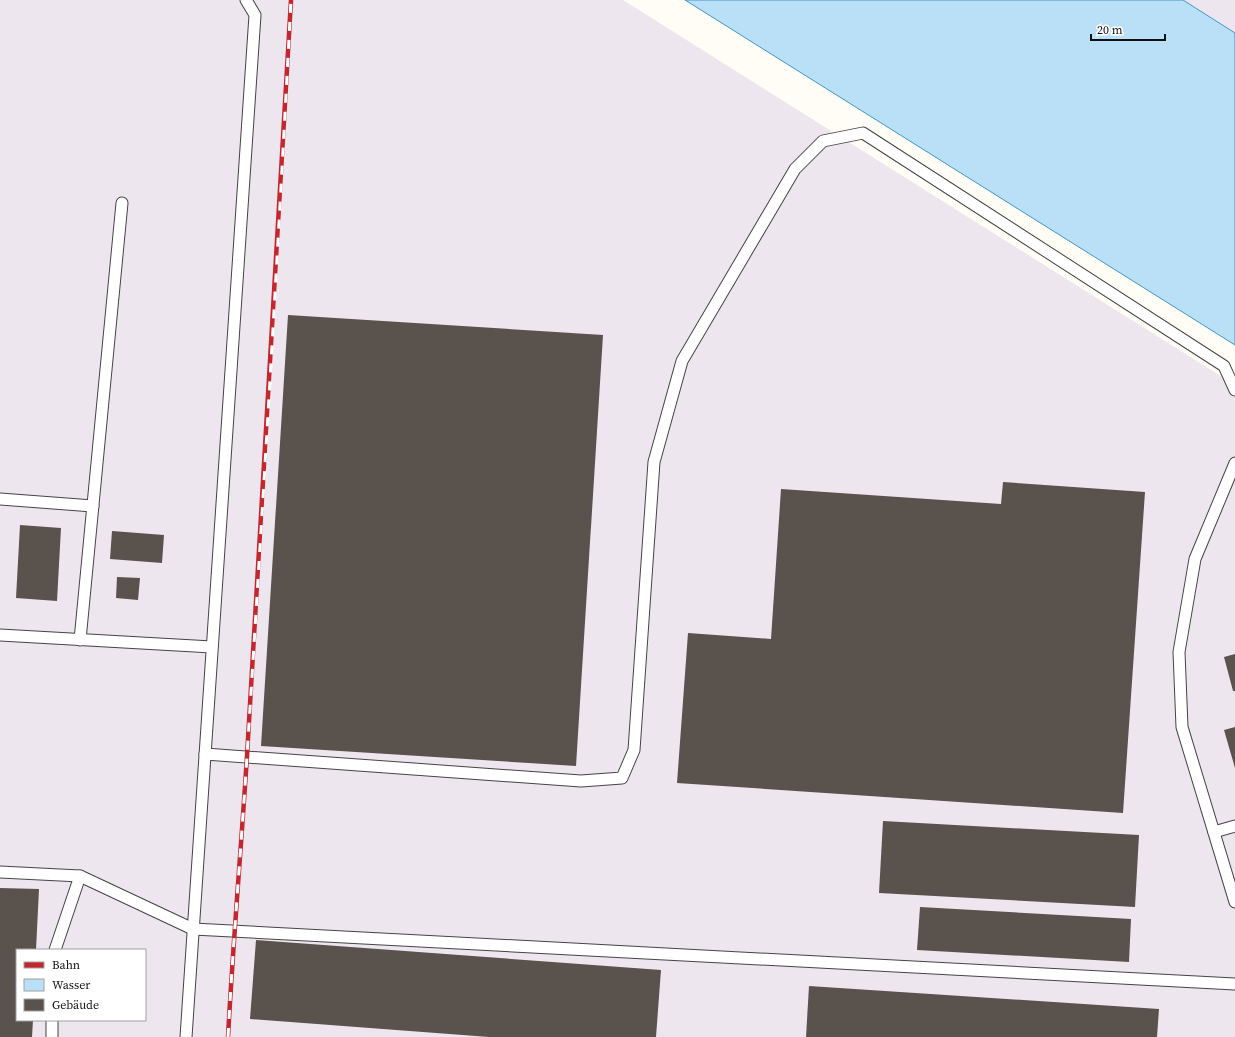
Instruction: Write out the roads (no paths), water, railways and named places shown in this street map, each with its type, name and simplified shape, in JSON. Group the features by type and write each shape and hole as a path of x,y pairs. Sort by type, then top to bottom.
{"lane":[{"path":"186,1037 255,15 246,0"},
{"path":"205,754 581,781 622,778 634,750 654,462 682,361 795,169 823,141 863,133 1224,366 1235,390"},
{"path":"80,640 122,203"},
{"path":"1235,464 1195,559 1179,652 1182,727 1235,902"},
{"path":"0,499 93,506"},
{"path":"0,635 212,647"},
{"path":"1214,832 1235,826"},
{"path":"0,872 80,876 193,929 1235,984"},
{"path":"55,949 80,876"},
{"path":"52,1021 52,1037"}],"water":[{"path":"685,0 1183,0 1235,33 1235,345"}],"railway":[{"path":"228,1037 259,567 291,0"}]}
